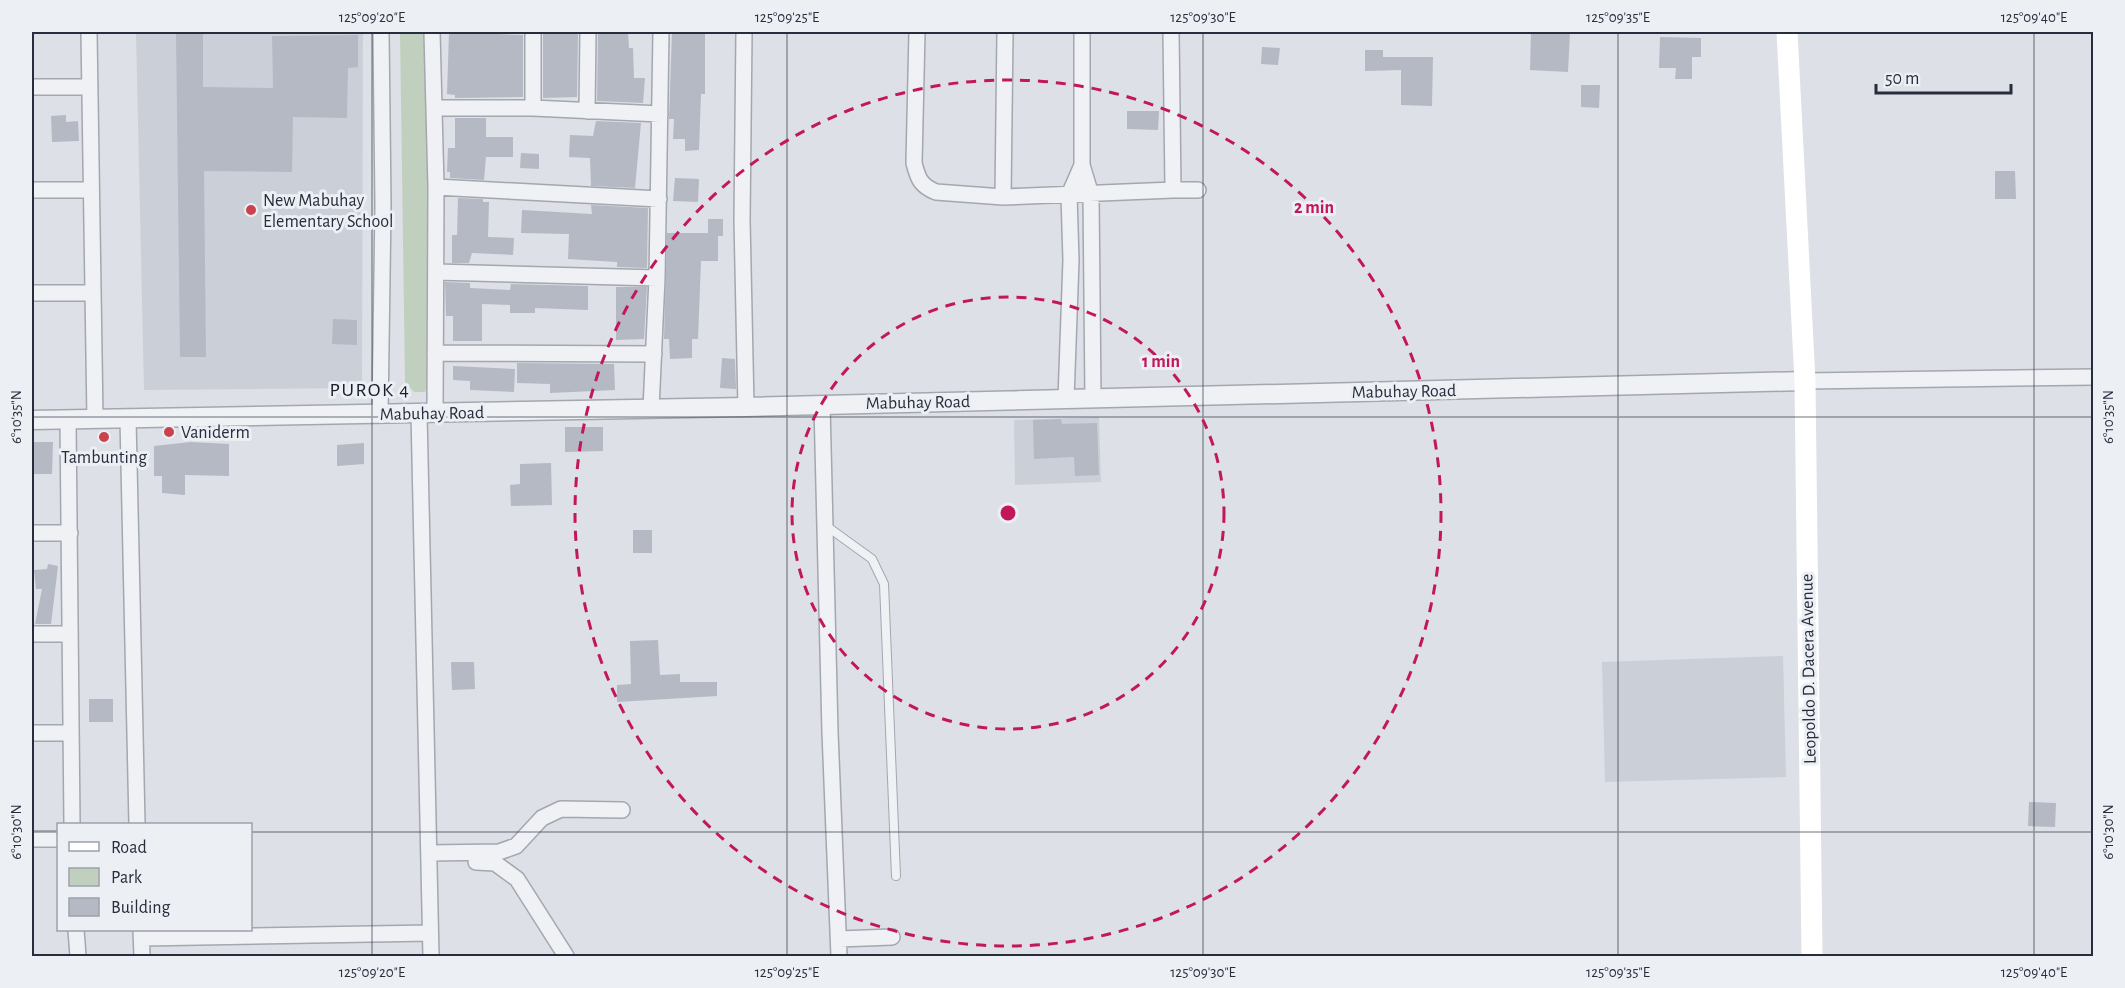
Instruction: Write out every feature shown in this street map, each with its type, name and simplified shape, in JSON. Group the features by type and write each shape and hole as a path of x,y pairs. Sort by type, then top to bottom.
{"main road":[{"name":"Leopoldo D. Dacera Avenue","path":"1787,32 1805,381 1812,957"}],"street":[{"path":"89,32 95,419"},
{"path":"380,414 383,206 381,32"},
{"path":"430,957 427,413 435,353 436,272 432,32"},
{"path":"533,32 533,108"},
{"path":"587,111 588,32"},
{"path":"651,409 657,278 661,32"},
{"path":"744,32 742,220 746,407"},
{"path":"916,32 915,163 920,182 936,192 1003,197 1198,190"},
{"path":"1003,197 1005,32"},
{"path":"1082,32 1082,165 1091,195 1093,398"},
{"path":"1171,32 1173,190"},
{"path":"32,87 90,87"},
{"path":"435,108 533,108 660,114"},
{"path":"1066,399 1071,260 1070,195 1082,165"},
{"path":"436,187 659,199"},
{"path":"32,190 91,190"},
{"path":"1071,260 1092,261"},
{"path":"436,272 657,278"},
{"path":"32,293 92,293"},
{"path":"435,353 654,354"},
{"path":"1805,381 2094,377"},
{"name":"Mabuhay Road","path":"32,420 746,407 1805,381"},
{"path":"822,405 830,732 840,957"},
{"path":"128,419 137,823"},
{"path":"68,420 69,733 72,823"},
{"path":"32,533 70,533"},
{"path":"32,634 70,634"},
{"path":"32,733 69,733"},
{"path":"429,857 499,852 516,846 542,818 561,809 622,810"},
{"path":"32,839 57,838"},
{"path":"429,857 495,863 517,879 566,957"},
{"path":"76,931 78,957"},
{"path":"142,957 141,934 430,933"},
{"path":"839,939 892,937"}],"lane":[{"path":"825,525 872,559 884,584 896,876"}],"shaded area":[{"name":"New Mabuhay Elementary School","path":"136,32 363,32 362,388 144,390"},
{"path":"1099,417 1101,482 1015,485 1014,420"},
{"path":"1783,656 1786,777 1605,782 1602,662"}],"green space":[{"path":"400,32 425,32 431,380 425,392 414,392 405,382"}],"building":[{"path":"176,32 203,32 203,87 273,88 272,36 358,35 358,67 348,68 347,118 293,117 292,172 204,171 206,357 180,357"},
{"path":"449,32 523,35 523,97 455,98 455,95 447,94"},
{"path":"543,32 578,32 577,97 543,98"},
{"path":"598,32 628,32 629,48 633,48 634,78 645,78 643,103 597,101"},
{"path":"672,32 705,32 705,94 701,94 699,150 685,151 685,139 673,139 674,119 669,119"},
{"path":"1531,32 1570,32 1568,72 1530,70"},
{"path":"1660,37 1701,38 1701,57 1692,57 1692,79 1675,79 1676,68 1659,68"},
{"path":"1262,47 1280,48 1278,65 1261,64"},
{"path":"1365,50 1383,50 1383,57 1433,57 1432,106 1401,105 1401,70 1365,71"},
{"path":"1581,85 1600,85 1599,108 1581,107"},
{"path":"1127,111 1159,111 1158,130 1127,129"},
{"path":"66,115 66,122 78,121 79,141 52,142 51,116"},
{"path":"455,118 486,118 486,137 513,137 513,157 486,157 484,180 450,178 450,172 447,172 448,148 455,148"},
{"path":"596,121 641,123 635,188 591,186 590,158 569,157 570,135 593,136"},
{"path":"521,153 539,154 539,169 520,168"},
{"path":"1995,171 2015,171 2016,199 1995,199"},
{"path":"675,178 699,179 698,202 673,201"},
{"path":"458,198 483,199 483,202 489,202 488,237 514,238 513,255 472,253 469,263 452,263 452,235 457,235"},
{"path":"591,205 648,208 647,268 617,267 617,262 568,259 569,234 521,233 522,210 592,214"},
{"path":"708,219 723,219 723,236 718,236 718,261 701,261 698,339 692,339 692,358 670,359 669,339 664,339 667,233 708,233"},
{"path":"445,282 470,283 470,288 510,290 511,284 588,286 588,310 535,308 535,313 510,313 510,305 482,304 482,341 453,341 453,316 446,316"},
{"path":"616,287 647,287 644,339 616,340"},
{"path":"333,319 357,320 357,345 332,344"},
{"path":"722,358 735,359 736,389 720,388"},
{"path":"517,363 614,364 615,390 550,393 550,384 517,383"},
{"path":"453,366 515,369 514,392 470,390 470,381 453,380"},
{"path":"1061,419 1062,424 1097,423 1099,475 1075,476 1074,457 1034,459 1033,420"},
{"path":"565,427 603,427 603,451 565,452"},
{"path":"32,442 53,442 52,474 32,474"},
{"path":"191,442 229,444 229,476 185,475 185,495 162,493 162,476 154,476 154,446"},
{"path":"364,443 364,464 337,466 337,445"},
{"path":"551,463 552,505 511,506 510,485 520,484 520,464"},
{"path":"633,530 652,530 652,553 633,553"},
{"path":"48,564 58,566 51,624 35,624 42,589 36,589 34,570 47,569"},
{"path":"658,640 660,675 680,674 680,682 717,682 717,696 617,702 617,685 631,684 630,641"},
{"path":"451,662 474,662 475,689 452,690"},
{"path":"89,699 113,699 113,722 89,722"},
{"path":"2029,802 2056,803 2055,827 2028,826"}],"place":[{"name":"New Mabuhay Elementary School","path":"251,210"},
{"name":"Vaniderm","path":"169,432"},
{"name":"Tambunting","path":"104,437"}],"district":[{"name":"PUROK 4","path":"370,389"}]}
